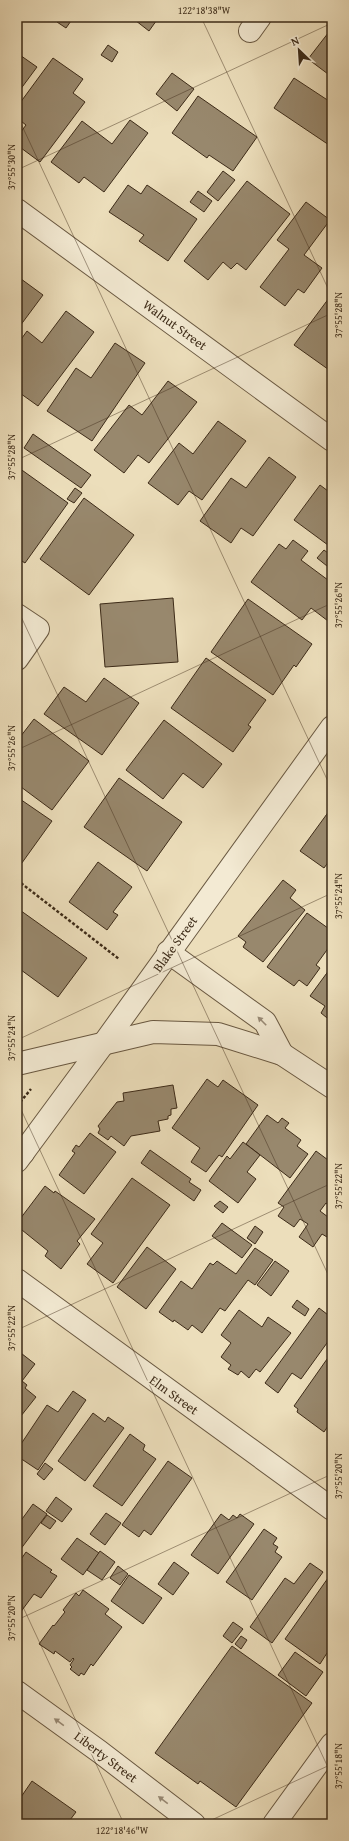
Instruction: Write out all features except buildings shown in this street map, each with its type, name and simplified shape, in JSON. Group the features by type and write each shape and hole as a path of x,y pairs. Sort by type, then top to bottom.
{"street":[{"name":"Walnut Street","path":"17,210 332,440"},
{"path":"17,615 38,629 17,659"},
{"name":"Blake Street","path":"19,1154 104,1043 168,952 332,727"},
{"path":"168,952 265,1022 282,1054"},
{"path":"17,1064 154,1032 218,1034 282,1054 332,1087"},
{"name":"Elm Street","path":"17,1280 332,1509"},
{"name":"Liberty Street","path":"17,1692 100,1752 194,1824"},
{"path":"274,1824 332,1744"}],"path":[{"path":"17,880 119,959"},
{"path":"17,1106 31,1088 32,1082"}]}
